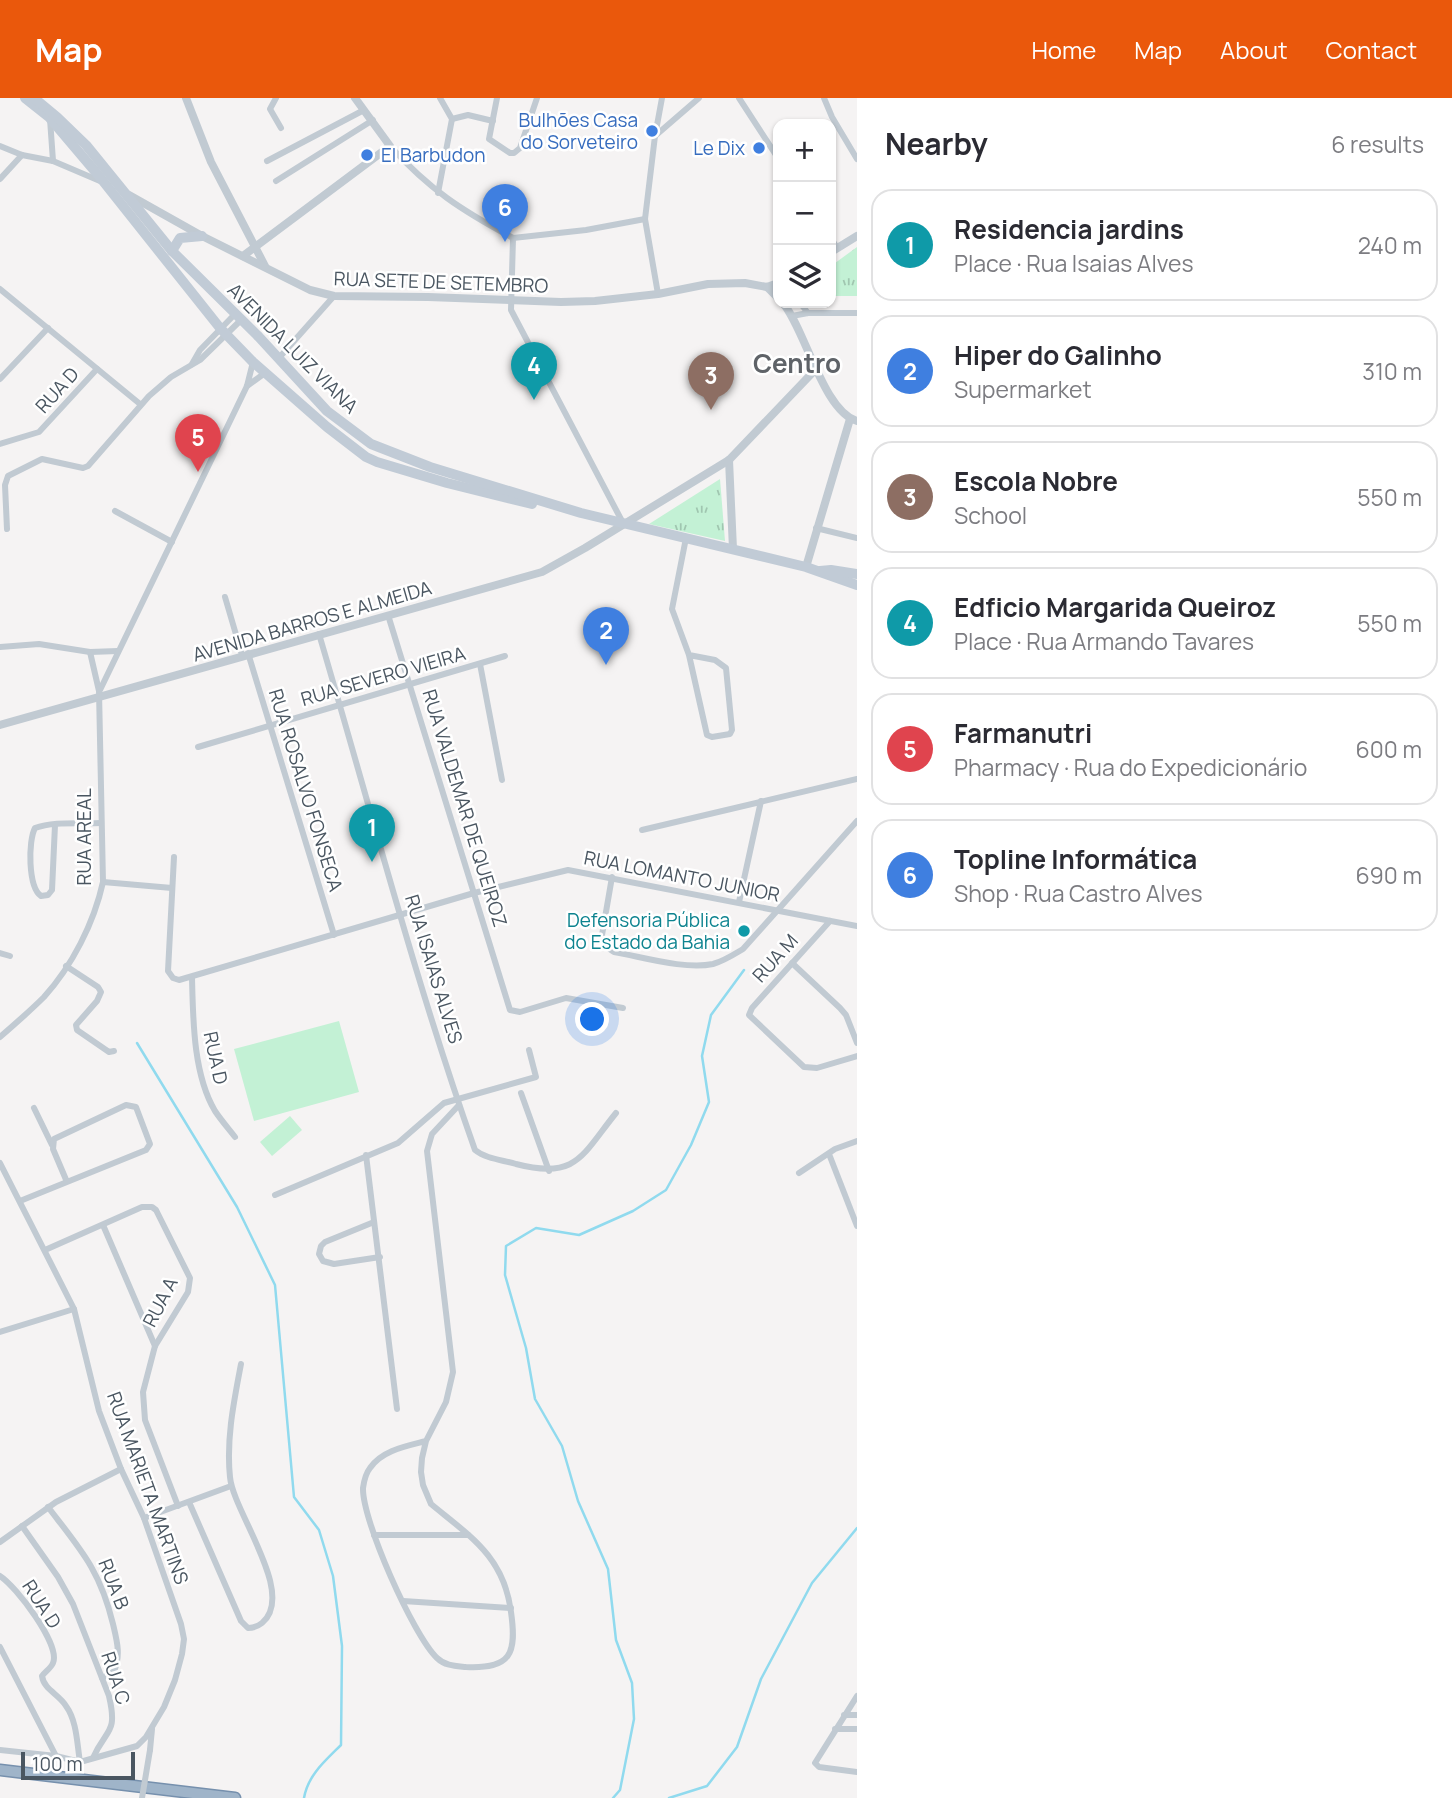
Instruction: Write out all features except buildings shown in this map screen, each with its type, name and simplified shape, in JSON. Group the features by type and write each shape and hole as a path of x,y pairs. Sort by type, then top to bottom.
{"highway":[{"path":"0,1770 235,1798"}],"main road":[{"path":"25,98 48,108"},
{"path":"34,98 48,108"},
{"name":"AVENIDA LUIZ VIANA","path":"48,108 223,331 316,419 366,457 447,483 581,513"},
{"name":"AVENIDA LUIZ VIANA","path":"48,108 86,145 172,251 327,411 358,436 383,450 451,474 581,513 820,571"},
{"path":"172,251 180,238 202,236"},
{"path":"377,462 383,450"},
{"path":"820,571 831,570 857,575"},
{"path":"820,571 826,576 857,585"}],"street":[{"path":"186,98 211,162 266,267"},
{"path":"276,98 270,109 281,128"},
{"path":"355,98 411,170 464,211 513,238 586,230 645,219"},
{"path":"438,193 452,119 440,98"},
{"path":"498,98 489,139 510,153 517,151 537,98"},
{"path":"655,136 699,98"},
{"path":"740,98 773,150"},
{"path":"824,98 857,159"},
{"path":"658,294 645,219 655,136 663,99"},
{"path":"48,108 53,162"},
{"path":"267,160 364,110"},
{"path":"452,119 468,115 493,121"},
{"path":"276,181 373,120"},
{"path":"0,146 22,155 53,162 105,183"},
{"path":"243,256 390,146"},
{"path":"0,179 22,155"},
{"name":"RUA SETE DE SETEMBRO","path":"125,193 202,236 310,290 334,296 596,301 726,283 767,287 773,285"},
{"path":"836,249 857,236"},
{"path":"513,238 510,300 514,316 624,525"},
{"path":"767,287 773,293"},
{"path":"0,289 140,404"},
{"path":"278,359 334,296"},
{"path":"786,308 832,400 854,420 816,528 806,567"},
{"path":"804,308 808,313"},
{"path":"792,316 808,313 857,313"},
{"path":"7,529 5,480 12,472 42,460 83,468 88,466 140,404 171,377 192,364 197,353 238,317"},
{"path":"0,379 48,328"},
{"path":"99,695 247,386 253,362"},
{"name":"RUA D","path":"0,444 39,432 97,369"},
{"name":"AVENIDA BARROS E ALMEIDA","path":"0,725 542,572 729,460 816,369"},
{"path":"247,386 265,373"},
{"path":"729,460 733,549"},
{"path":"115,511 172,542"},
{"path":"816,528 857,538"},
{"path":"686,538 672,609 689,655 707,735 712,737 730,734 732,730 726,668 715,660 689,655"},
{"name":"RUA ROSALVO FONSECA","path":"225,597 269,726 334,935"},
{"name":"RUA VALDEMAR DE QUEIROZ","path":"388,615 510,1010 520,1012 566,999 623,1008"},
{"name":"RUA ISAIAS ALVES","path":"319,634 401,915 475,1150 549,1171"},
{"path":"0,647 39,644 90,652 118,651"},
{"path":"90,652 99,695"},
{"name":"RUA SEVERO VIEIRA","path":"198,747 505,656"},
{"path":"480,664 502,780"},
{"name":"RUA AREAL","path":"0,1037 43,998 66,966 94,916 103,882 99,695"},
{"path":"642,830 857,779"},
{"path":"739,902 761,801"},
{"path":"612,877 602,935 607,948 614,952 692,966 711,964 743,949 857,821"},
{"path":"55,825 52,890 48,895 41,896 35,892 32,883 32,835 37,827 55,825 100,822"},
{"path":"103,882 172,888 174,857"},
{"name":"RUA LOMANTO JUNIOR","path":"172,888 168,971 173,978 179,980 474,893 568,870 857,926"},
{"name":"RUA M","path":"830,921 752,1008 750,1019 804,1068 817,1068 857,1056"},
{"path":"0,953 10,956"},
{"path":"792,963 846,1015 857,1044"},
{"path":"66,966 102,992 76,1025 77,1030 102,1049 114,1051"},
{"name":"RUA D","path":"192,977 193,1033 200,1066 215,1110 235,1137"},
{"path":"275,1195 398,1143 435,1110 536,1077 529,1050"},
{"path":"521,1093 549,1171 570,1165 581,1156 616,1113"},
{"path":"426,1441 393,1450 380,1457 370,1468 363,1489 374,1535 388,1572 436,1657 453,1666 487,1668 503,1662 510,1649 513,1631 507,1587 498,1567 484,1549 431,1504 426,1496 421,1472 426,1441 440,1419 453,1372 427,1151 432,1134 458,1102"},
{"path":"20,1201 146,1150 150,1141 136,1107 126,1105 57,1136 52,1145"},
{"path":"34,1108 67,1182"},
{"path":"799,1173 829,1154 857,1141"},
{"path":"829,1154 857,1226"},
{"path":"366,1155 397,1409"},
{"name":"RUA MARIETA MARTINS","path":"0,1163 74,1309 100,1411 121,1469 144,1518 184,1639 175,1680 164,1707 146,1737 131,1749 80,1762"},
{"path":"848,1205 857,1202"},
{"name":"RUA A","path":"103,1225 142,1207 152,1207 156,1210 190,1278 190,1285 155,1346 144,1392 145,1420 178,1506"},
{"path":"374,1222 325,1242 318,1254 323,1261 334,1264 380,1257"},
{"path":"45,1250 103,1225 155,1346"},
{"path":"0,1332 74,1309"},
{"path":"190,1502 241,1621 244,1626 253,1628 268,1618 273,1595 271,1582 231,1486 230,1436 240,1364"},
{"path":"0,1542 48,1507 121,1469"},
{"path":"144,1518 231,1486"},
{"name":"RUA B","path":"48,1507 89,1559 107,1598 118,1659 114,1671 102,1678"},
{"name":"RUA C","path":"22,1526 58,1577 73,1604 112,1709 113,1724 110,1732 98,1746 93,1758"},
{"path":"374,1535 468,1535"},
{"name":"RUA D","path":"0,1576 12,1584 25,1600 54,1653 52,1665 41,1679 65,1704 71,1715 80,1762"},
{"path":"403,1601 511,1608"},
{"path":"0,1647 56,1756"},
{"path":"857,1696 815,1763 820,1768 857,1772"},
{"path":"844,1715 857,1715"},
{"path":"142,1798 152,1727"},
{"path":"835,1729 857,1728"},
{"path":"0,1750 56,1756 80,1762"}],"green space":[{"path":"857,247 857,296 836,296 836,262"},
{"path":"720,479 725,541 649,524"},
{"path":"339,1021 359,1092 254,1121 234,1049"},
{"path":"290,1116 302,1130 272,1156 260,1142"}],"waterway":[{"path":"613,1798 620,1790 634,1719 632,1683 616,1640 608,1569 578,1501 562,1446 535,1399 526,1348 505,1275 506,1246 536,1228 579,1235 633,1211 666,1190 691,1145 709,1102 702,1056 711,1015 744,970"},
{"path":"137,1043 237,1207 275,1285 294,1497 319,1530 333,1576 342,1646 341,1745 313,1775 304,1798"},
{"path":"669,1798 707,1786 737,1747 761,1679 812,1583 857,1528"}],"place":[{"name":"Bulhões Casa do Sorveteiro","path":"652,131"},
{"name":"Le Dix","path":"759,148"},
{"name":"El Barbudon","path":"367,155"},
{"name":"Topline Informática","path":"505,242"},
{"name":"Edficio Margarida Queiroz","path":"534,400"},
{"name":"Escola Nobre","path":"711,410"},
{"name":"Farmanutri","path":"198,472"},
{"name":"Hiper do Galinho","path":"606,665"},
{"name":"Residencia jardins","path":"372,862"},
{"name":"Defensoria Pública do Estado da Bahia","path":"744,931"}],"district":[{"name":"Centro","path":"797,364"}]}
